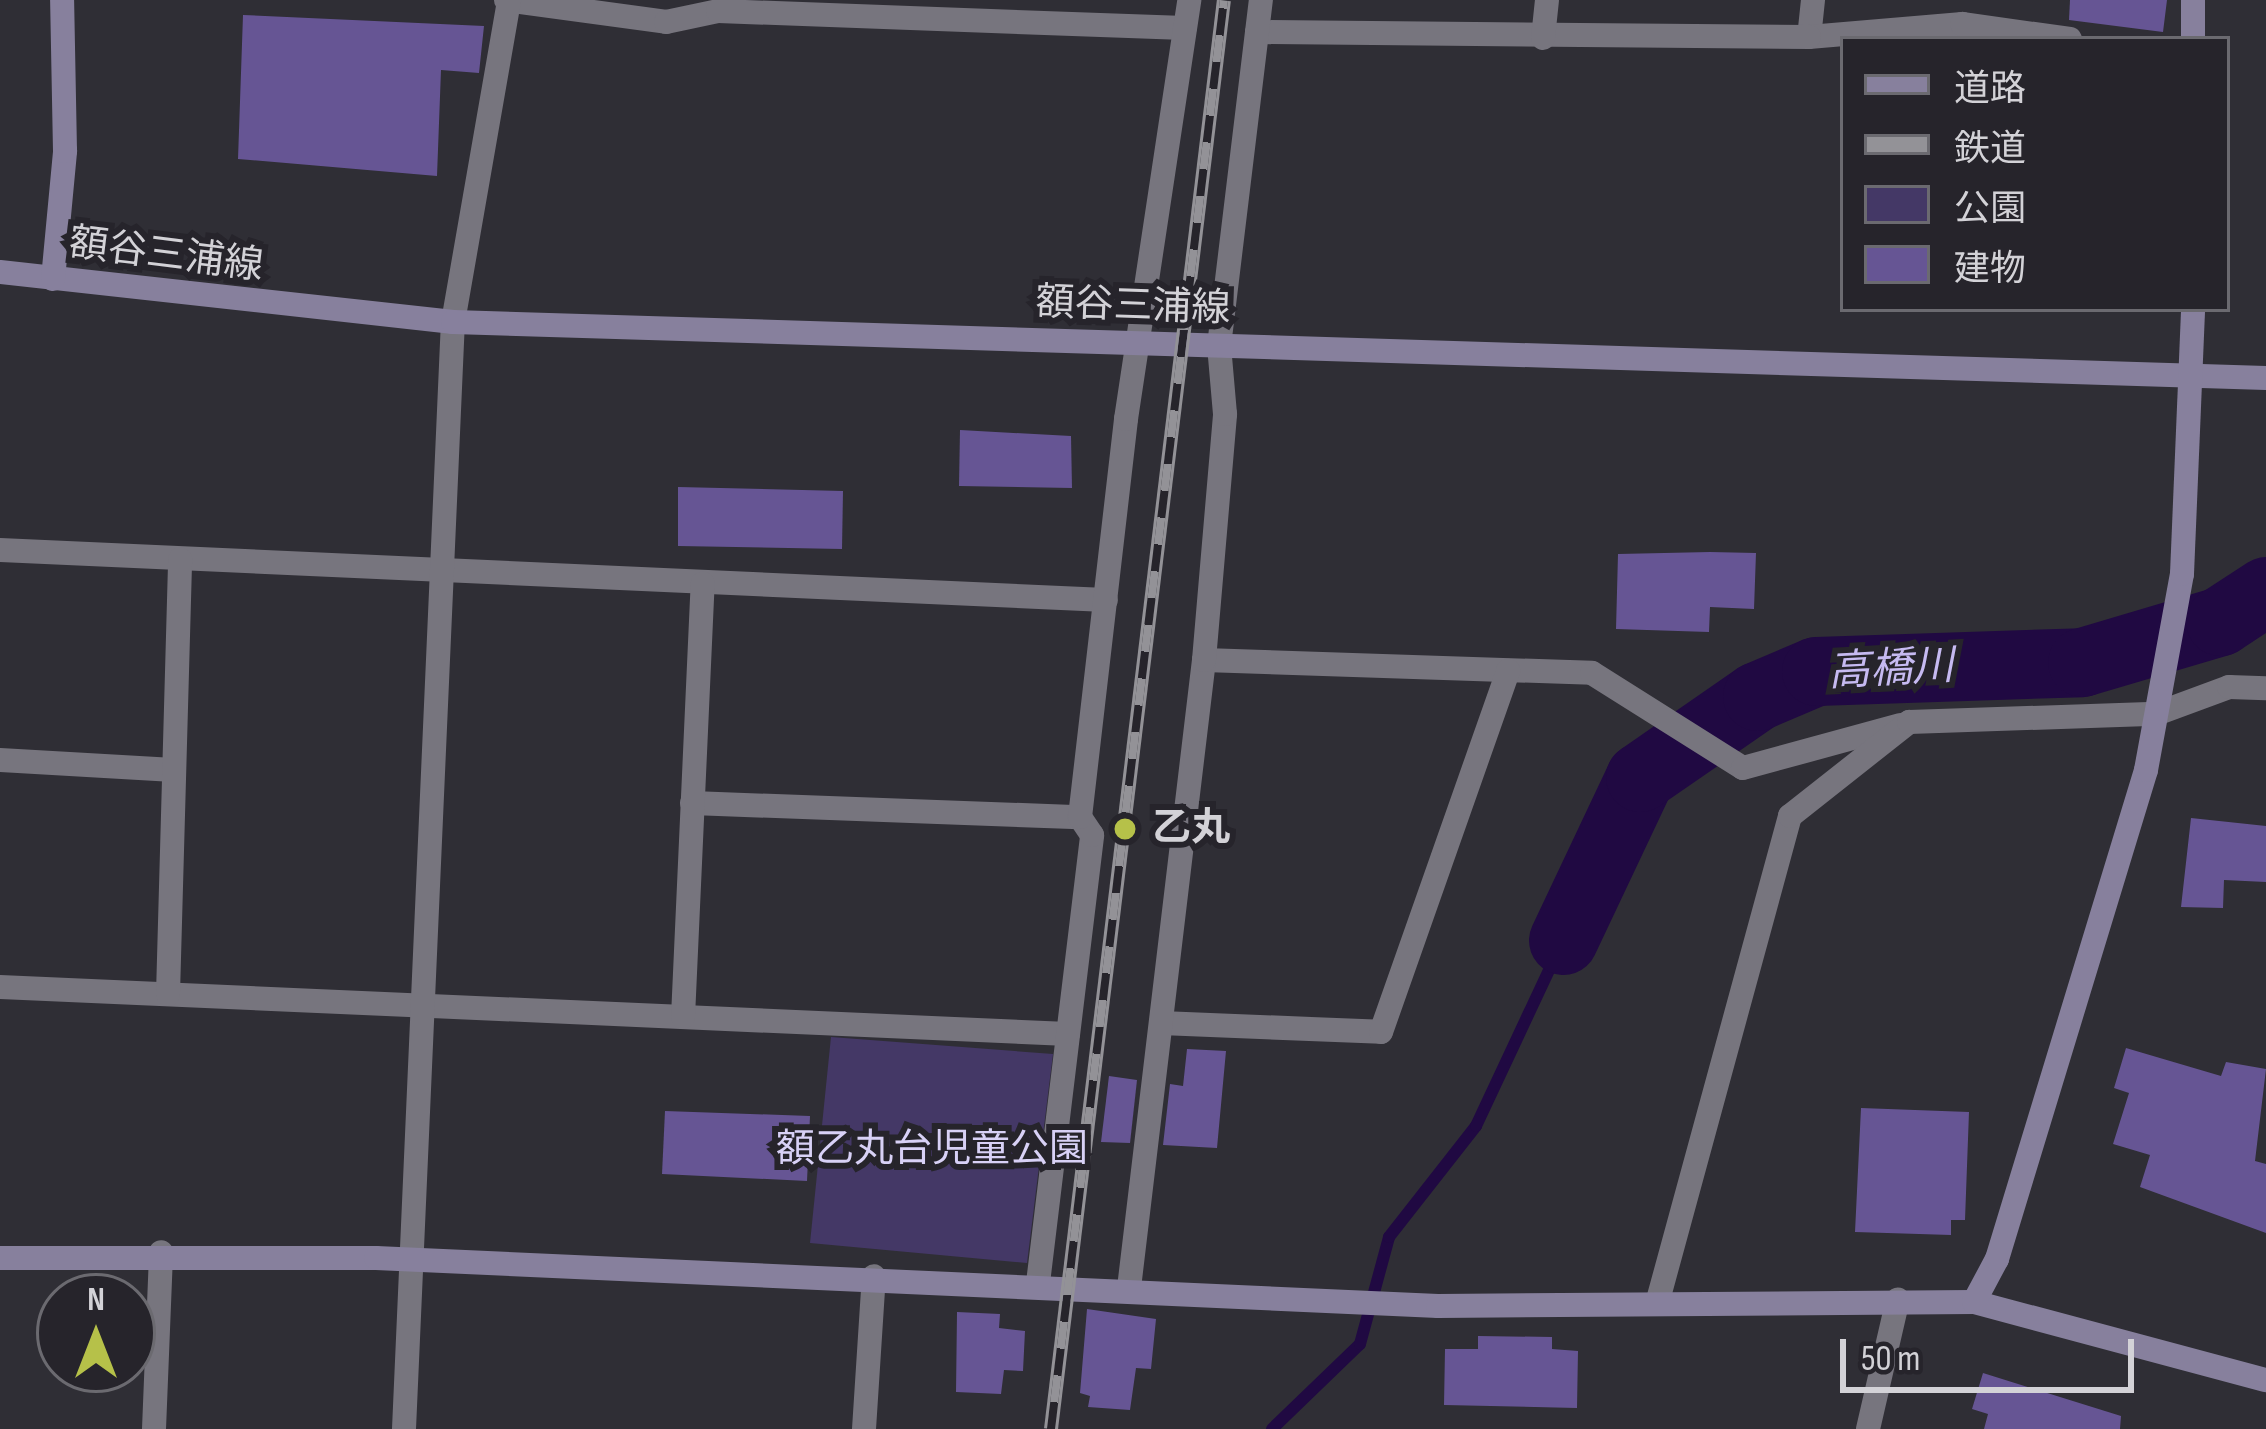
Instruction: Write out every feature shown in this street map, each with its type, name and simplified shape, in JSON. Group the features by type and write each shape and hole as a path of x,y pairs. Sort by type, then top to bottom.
{"street":[{"path":"53,280 65,151 62,0"},
{"path":"404,1429 453,322 508,0 666,22 691,7 862,7 1185,28"},
{"path":"1038,1283 1092,835 1080,817 1189,0"},
{"path":"1129,1288 1204,660 1225,413 1220,346 1261,0"},
{"path":"1543,38 1547,0"},
{"path":"1809,37 1813,0"},
{"path":"2193,0 2193,36"},
{"path":"1257,32 1809,37 1962,24 2048,36"},
{"name":"額谷三浦線","path":"0,272 453,322 2266,378"},
{"path":"1974,1302 1997,1259 2164,678 2182,574 2193,312"},
{"path":"0,550 1106,600"},
{"path":"168,994 180,559"},
{"path":"683,1017 703,583"},
{"path":"1204,660 1592,673 1743,768 1909,722 2156,714 2229,687 2266,688"},
{"path":"1161,1023 1381,1032 1508,670"},
{"path":"1658,1300 1790,816 1909,722"},
{"path":"0,760 174,770"},
{"path":"692,803 1080,817"},
{"path":"0,987 1068,1034"},
{"path":"0,1258 161,1252 408,1260 1038,1283 1315,1303 1438,1306 1658,1300 1974,1302 2266,1380"},
{"path":"154,1429 161,1252"},
{"path":"864,1429 874,1276"},
{"path":"1868,1429 1898,1299"}],"green space":[{"name":"額乙丸台児童公園","path":"831,1037 1053,1054 1027,1263 810,1243"}],"building":[{"path":"2070,0 2167,0 2163,32 2069,20"},
{"path":"243,15 484,26 479,73 441,70 437,176 238,159"},
{"path":"960,430 1071,436 1072,488 959,486"},
{"path":"678,487 843,491 842,549 678,546"},
{"path":"1756,553 1754,609 1710,607 1709,632 1616,629 1618,554"},
{"path":"2191,818 2266,826 2266,882 2224,880 2223,908 2181,907"},
{"path":"2126,1048 2221,1076 2226,1062 2266,1069 2255,1161 2266,1164 2266,1233 2140,1187 2150,1155 2113,1144 2129,1093 2114,1088"},
{"path":"1187,1049 1226,1051 1217,1148 1163,1145 1170,1084 1183,1086"},
{"path":"1109,1076 1137,1080 1130,1143 1101,1142"},
{"path":"1861,1108 1969,1112 1965,1220 1951,1220 1951,1235 1855,1232"},
{"path":"665,1111 810,1116 807,1181 662,1174"},
{"path":"1087,1309 1156,1319 1151,1369 1136,1368 1130,1410 1088,1407 1090,1396 1080,1393"},
{"path":"957,1312 1000,1314 999,1328 1025,1331 1023,1371 1004,1370 1001,1394 956,1392"},
{"path":"1478,1336 1552,1337 1552,1349 1578,1351 1577,1408 1444,1405 1445,1349 1478,1349"},
{"path":"1983,1373 2121,1416 2120,1429 1984,1429 1988,1414 1972,1409"}],"waterway":[{"name":"高橋川","path":"1563,940 1640,777 1757,696 1816,671 2082,662 2220,621 2266,591"},
{"path":"1272,1429 1360,1344 1389,1237 1476,1126 1563,940"}],"railway":[{"path":"1051,1429 1224,0"}],"place":[{"name":"乙丸","path":"1125,829"}]}
